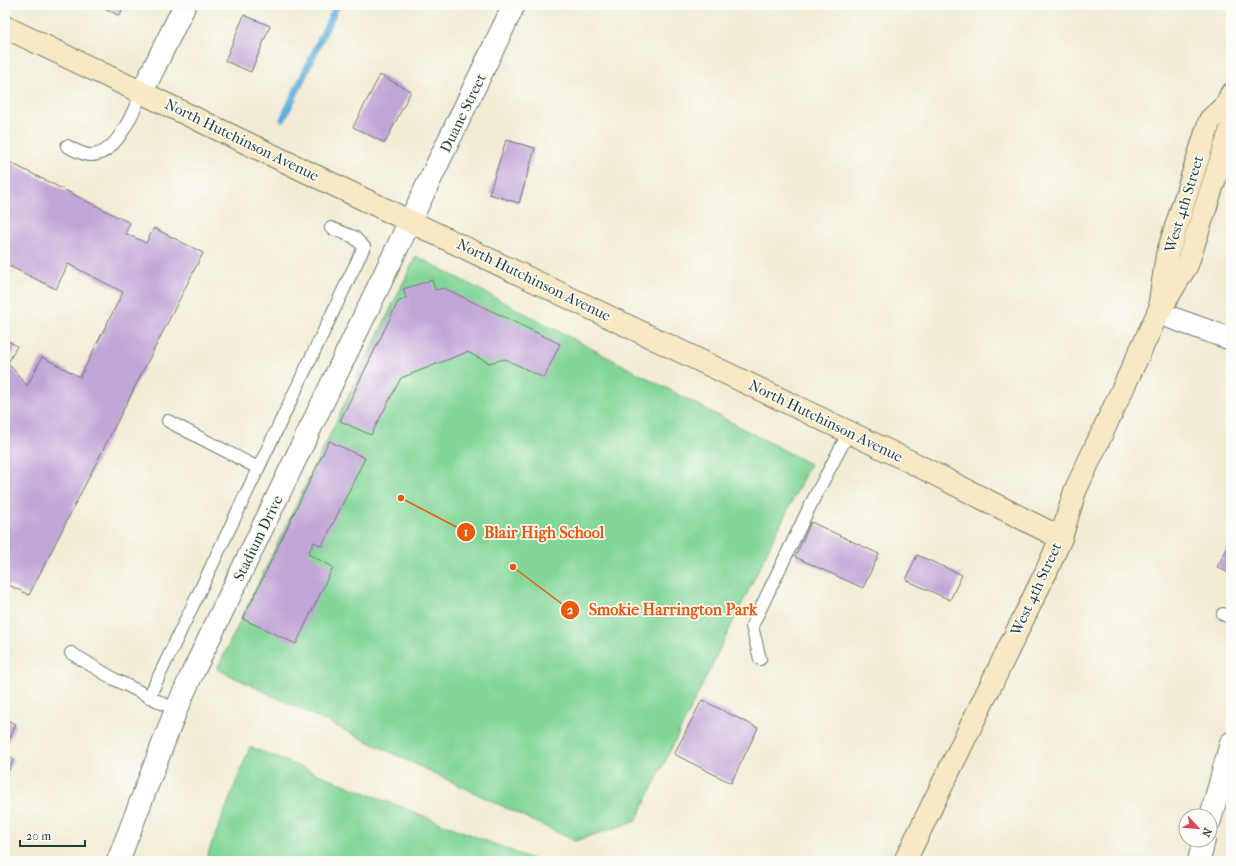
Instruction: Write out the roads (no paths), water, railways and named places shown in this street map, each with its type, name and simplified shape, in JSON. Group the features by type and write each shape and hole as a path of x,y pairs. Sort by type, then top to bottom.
{"main road":[{"name":"North Hutchinson Avenue","path":"5,27 410,220 849,432 1061,538"},
{"name":"West 4th Street","path":"1158,312 1168,255 1210,120 1230,107"},
{"name":"West 4th Street","path":"905,861 1061,538 1075,491 1158,312 1187,265 1231,129"}],"street":[{"path":"142,92 185,5"},
{"name":"Duane Street","path":"410,220 514,5"},
{"name":"Stadium Drive","path":"118,861 176,710 410,220"},
{"path":"1158,312 1231,339"},
{"path":"1213,808 1231,743"},
{"path":"1199,861 1202,848"}],"lane":[{"path":"67,146 83,154 91,155 105,150 122,131 142,92"},
{"path":"149,697 364,247 354,237 332,228"},
{"path":"168,421 258,468"},
{"path":"760,659 752,626 812,502 849,432"},
{"path":"71,653 114,679 176,710"}],"waterway":[{"path":"283,119 337,5"}],"place":[{"name":"Blair High School","path":"401,498"},
{"name":"Smokie Harrington Park","path":"513,567"}]}
